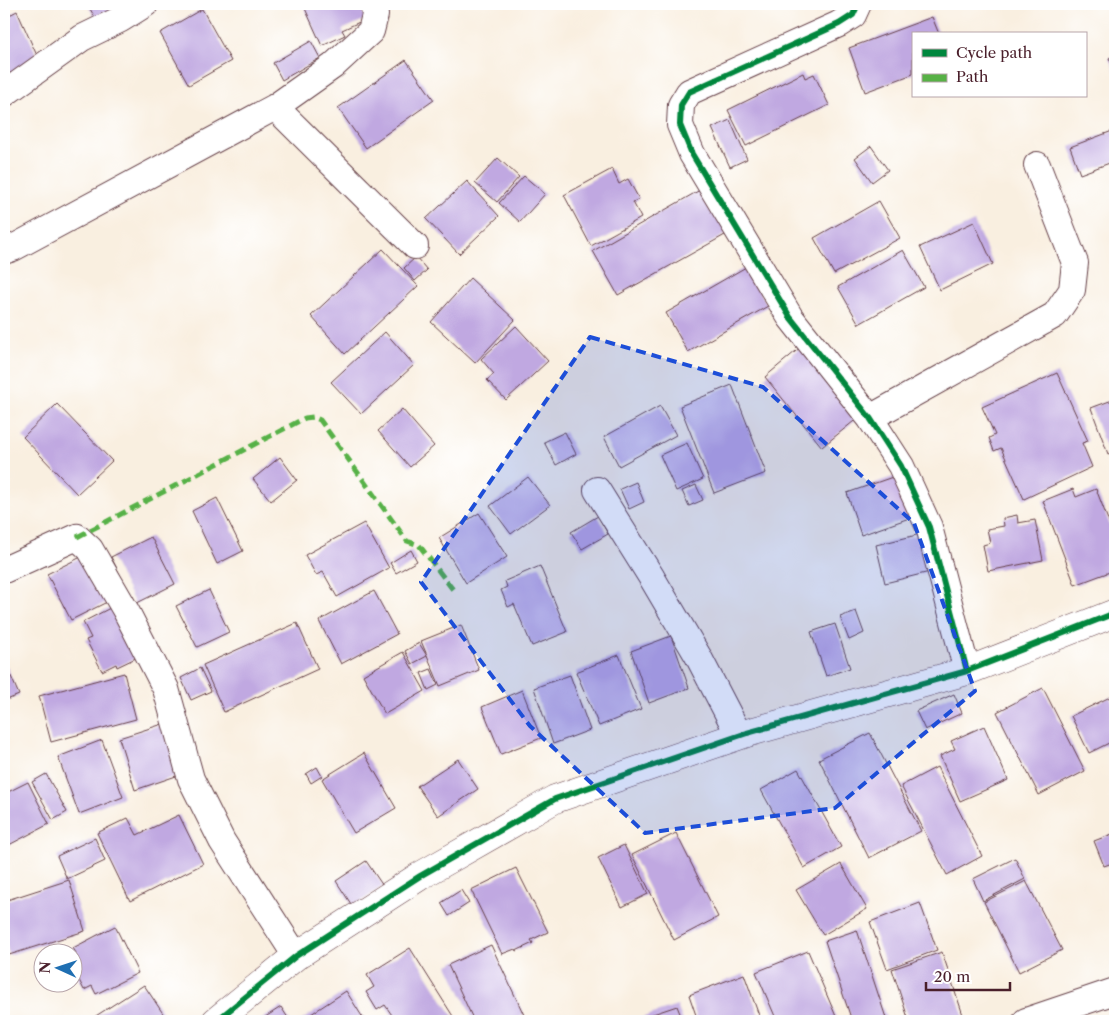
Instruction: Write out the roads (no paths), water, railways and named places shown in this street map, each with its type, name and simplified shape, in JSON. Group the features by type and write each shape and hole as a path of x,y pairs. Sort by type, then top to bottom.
{"street":[{"path":"4,94 82,38 121,19 145,4"},
{"path":"4,251 275,106 333,66 371,31 375,15 374,4"},
{"path":"858,4 853,15 839,24 689,92 681,105 680,125 692,154 790,317 870,418 901,466 929,527 968,671"},
{"path":"275,106 415,246"},
{"path":"870,418 1055,315 1072,290 1075,264 1038,166"},
{"path":"597,490 698,656 739,735"},
{"path":"4,570 77,537 90,549 126,611 166,689 191,779 222,841 296,956"},
{"path":"216,1021 296,956 420,876 555,799 739,735 968,671 1115,613"},
{"path":"1026,1021 1115,991"}]}
